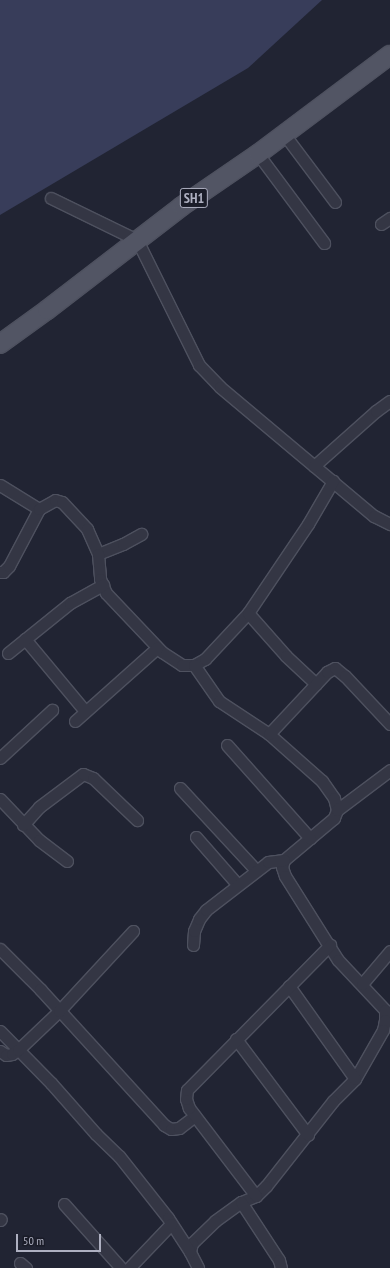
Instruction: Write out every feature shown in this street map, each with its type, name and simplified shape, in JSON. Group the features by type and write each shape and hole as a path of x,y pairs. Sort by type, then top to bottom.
{"main road":[{"name":"SH1","path":"0,344 47,310 182,206 258,154 390,55"}],"street":[{"path":"284,134 335,202"},
{"path":"258,154 324,243"},
{"path":"51,198 137,240 199,365 220,387 374,516 390,524"},
{"path":"314,466 376,411 390,401"},
{"path":"0,572 3,572 9,566 39,509 55,500 62,502 88,529 98,554 100,579 106,593 116,606 157,648 182,665 194,665 205,659 248,613 308,524 333,481"},
{"path":"0,485 39,509"},
{"path":"98,554 123,544 141,534"},
{"path":"8,653 70,603 103,585"},
{"path":"248,613 286,656 316,684"},
{"path":"25,639 85,711"},
{"path":"74,721 157,648"},
{"path":"194,665 219,701 269,734 322,781 334,798 337,810"},
{"path":"269,734 327,672 335,668 345,676 390,724"},
{"path":"0,758 52,710"},
{"path":"228,745 310,838"},
{"path":"193,945 194,931 199,919 206,910 268,862 284,860 334,818 337,810 390,770"},
{"path":"23,825 39,807 83,774 93,778 138,820"},
{"path":"180,788 256,870"},
{"path":"0,799 23,825 39,840 67,861"},
{"path":"196,837 238,884"},
{"path":"190,1252 192,1243 215,1221 240,1202 256,1196 266,1186 308,1135 333,1101 355,1080 387,1027 385,1010 350,973 285,876 282,867 284,860"},
{"path":"0,1051 6,1054 12,1054 18,1050 59,1011 133,931"},
{"path":"256,1196 189,1108 186,1099 187,1090 330,945"},
{"path":"0,949 164,1125 172,1129 179,1128 195,1116"},
{"path":"362,984 390,951"},
{"path":"289,986 355,1080"},
{"path":"0,1031 96,1134 119,1156 172,1224 190,1252 198,1268"},
{"path":"236,1039 308,1135"},
{"path":"240,1202 279,1260 281,1268"},
{"path":"64,1204 121,1268"},
{"path":"129,1268 172,1224"}],"water":[{"path":"0,0 322,0 248,68 0,215"}]}
